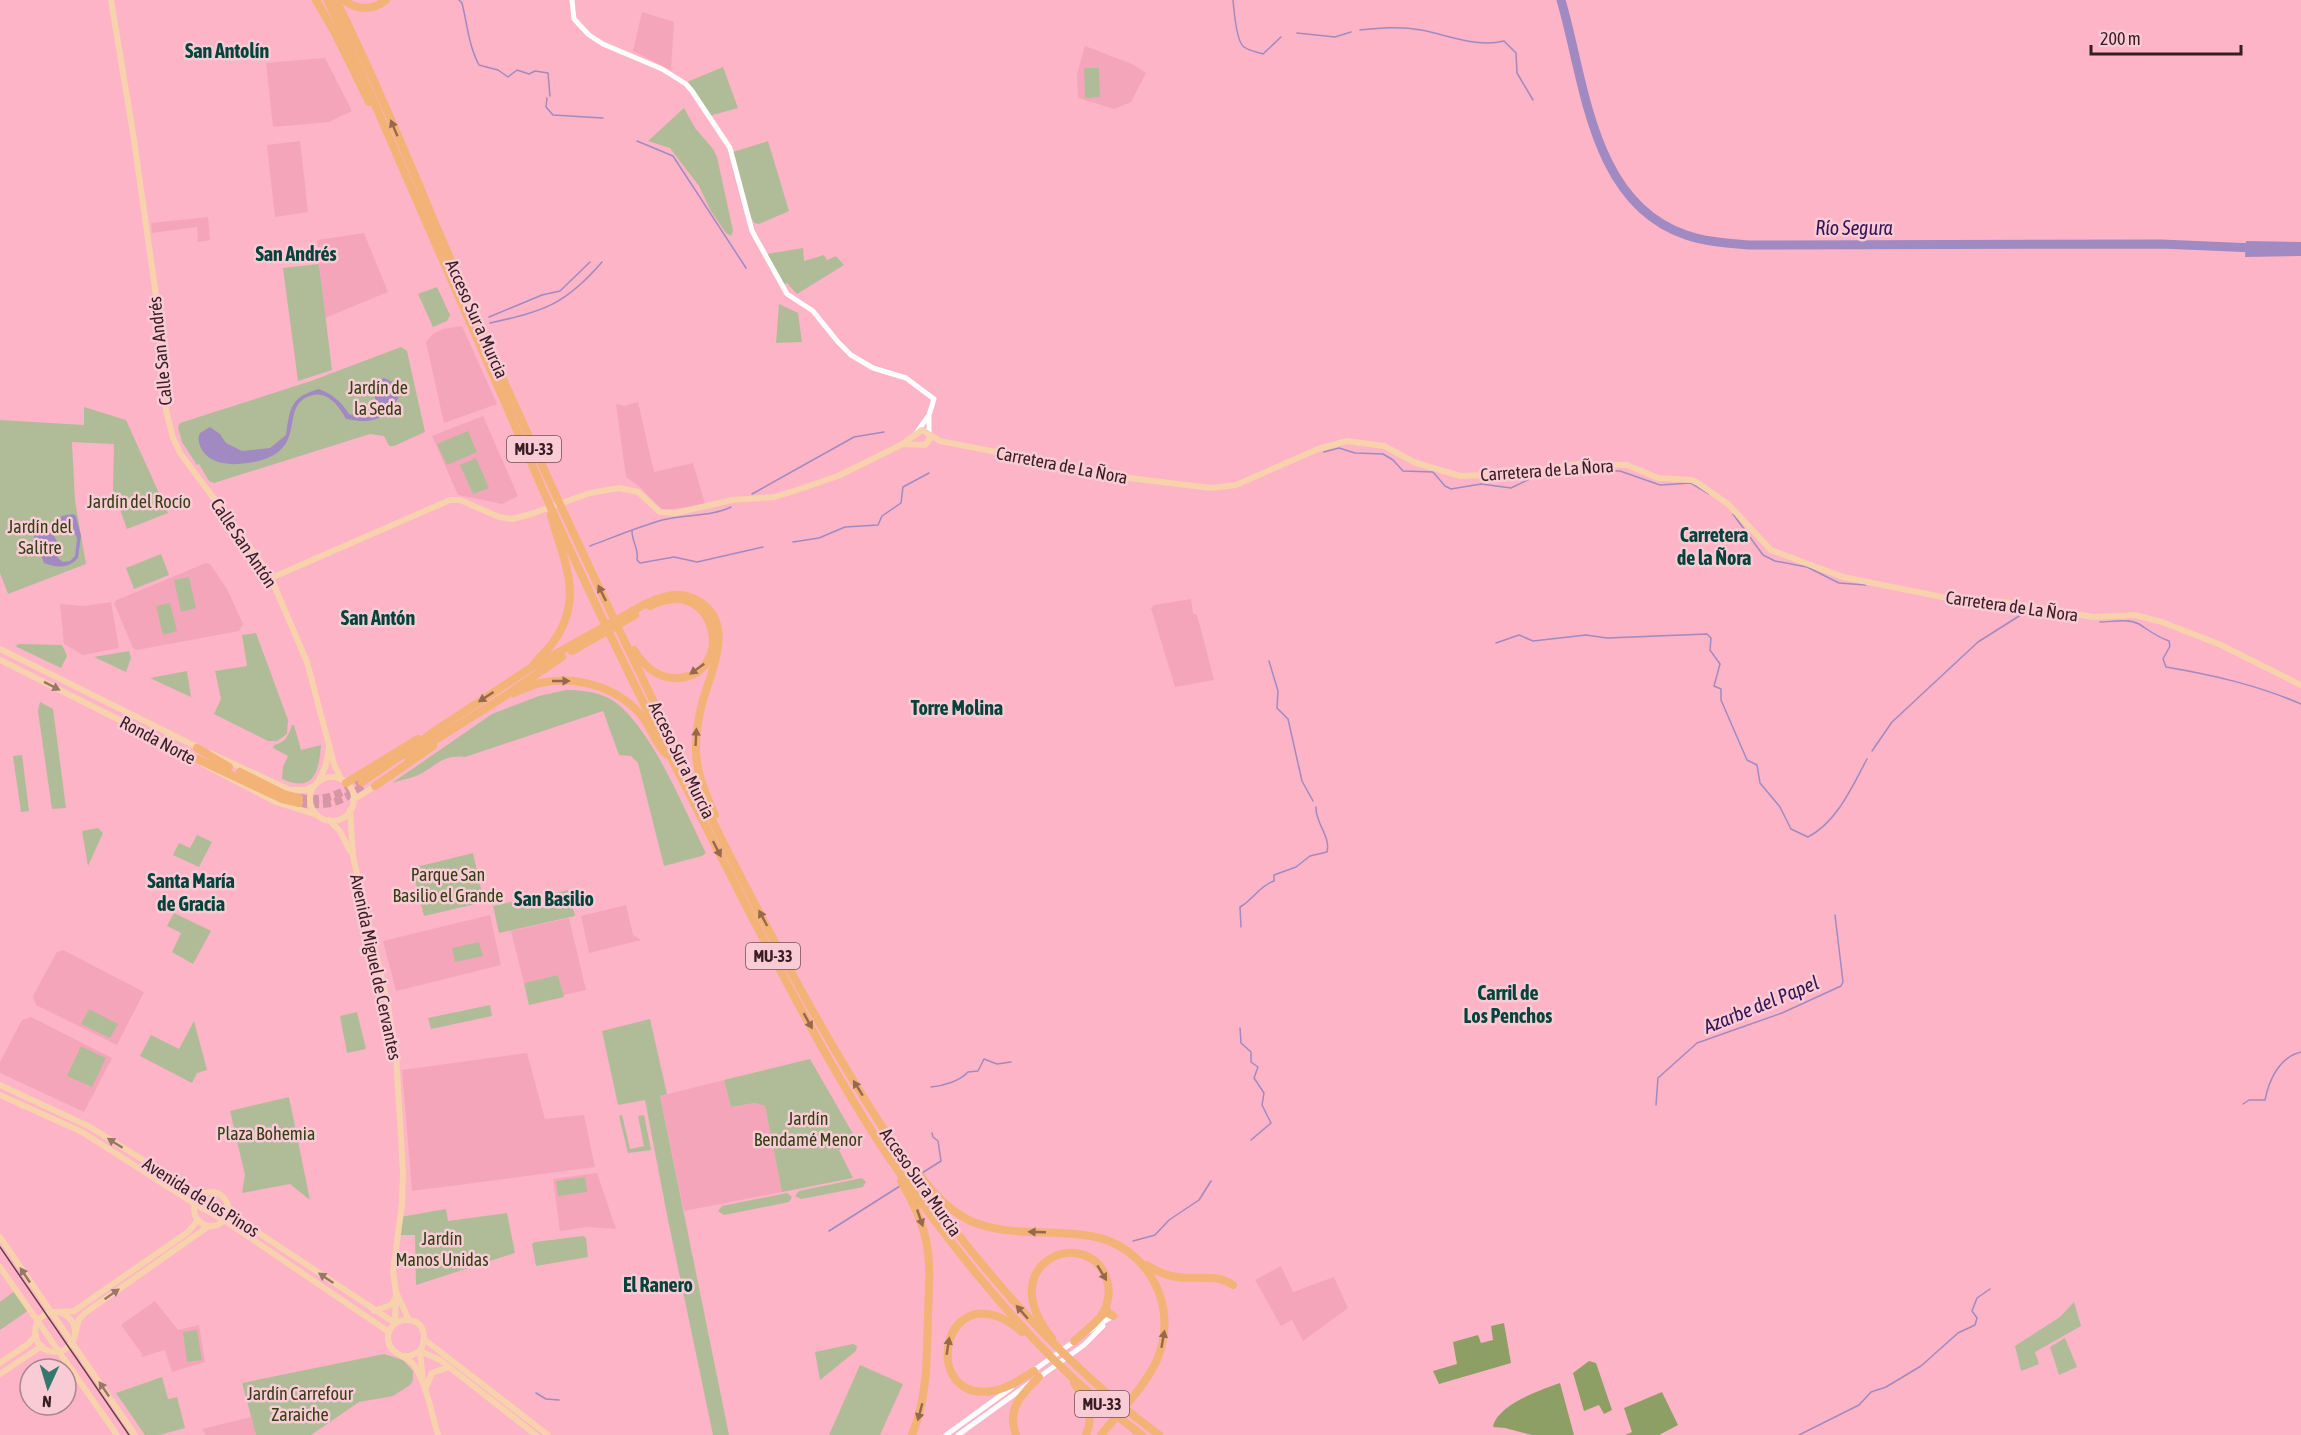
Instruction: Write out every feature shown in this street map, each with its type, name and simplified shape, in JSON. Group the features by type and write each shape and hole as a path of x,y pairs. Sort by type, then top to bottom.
{"highway":[{"path":"316,0 385,129"},
{"name":"Acceso Sur a Murcia","path":"327,0 546,496 671,759 792,993 883,1148 952,1243 1031,1338 1095,1398 1142,1435"},
{"name":"Acceso Sur a Murcia","path":"336,0 374,80 567,522 659,714 800,989 889,1138 933,1203 1002,1290 1043,1335 1103,1391 1159,1435"},
{"path":"344,0 353,6 368,8 377,6 386,0"},
{"path":"532,668 558,635 570,596 567,562 546,496"},
{"path":"591,637 505,696 363,784 436,730 532,668 591,637 660,596 684,596 704,605 716,623 718,649 699,716 696,733 697,762 701,783 748,891"},
{"path":"625,640 645,665 667,677 682,677 693,673 707,662 712,651 714,635 709,619 700,608 690,603 678,600 663,602 633,613"},
{"path":"505,696 547,682 579,682 597,686 619,696 634,708 645,720 660,748 671,759"},
{"path":"375,786 416,760 463,723"},
{"path":"343,781 436,730"},
{"path":"194,757 282,799 299,800 251,778 197,748"},
{"path":"889,1138 938,1198 967,1219 1003,1230 1096,1237 1120,1246 1140,1261 1168,1276 1216,1278 1233,1285"},
{"path":"883,1148 916,1209 926,1242 929,1264 925,1390 912,1435"},
{"path":"1074,1341 1097,1320 1106,1307 1109,1291 1106,1277 1099,1266 1087,1257 1073,1253 1058,1255 1042,1264 1034,1276 1031,1298 1038,1318 1056,1342 1103,1391"},
{"path":"1103,1433 1136,1391 1158,1357 1164,1327 1164,1312 1160,1294 1152,1277 1140,1261"},
{"path":"1106,1307 1108,1313 1113,1316"},
{"path":"1031,1338 1001,1317 990,1314 975,1315 960,1323 950,1335 947,1356 949,1367 957,1380 966,1387 978,1391 997,1390 1036,1374"},
{"path":"1064,1370 1088,1405 1090,1420 1086,1435"},
{"path":"1016,1435 1013,1421 1015,1406 1036,1374"}],"main road":[{"name":"Calle San Andrés","path":"111,0 153,282 168,419"},
{"name":"Calle San Antón","path":"168,419 180,453 271,578 307,662 329,743 343,781"},
{"path":"271,578 444,501 455,499 505,519 531,514 604,489 626,489 643,496 660,512 676,513 732,500 767,498 795,491 837,476 901,445 916,433 924,430 929,438 923,446 910,443 901,445"},
{"path":"916,433 914,438 918,444"},
{"name":"Carretera de La Ñora","path":"929,438 1129,478 1211,488 1236,485 1318,449 1347,441 1384,446 1416,463 1461,476 1513,474 1577,464 1627,465 1658,478 1692,480 1698,483 1728,504 1771,550 1843,577 1952,599 2004,602 2093,616 2135,615 2162,622 2221,645 2301,685"},
{"name":"Ronda Norte","path":"0,649 197,748 290,790 303,791 316,784"},
{"name":"Ronda Norte","path":"0,660 194,757 209,769 276,802 317,815"},
{"name":"Calle San Antón","path":"316,784 326,765 329,743"},
{"path":"327,778 343,781 352,791 353,801 350,810 343,818 329,820 317,815 310,803 310,796 316,784 327,778"},
{"path":"353,801 375,786"},
{"name":"Avenida Miguel de Cervantes","path":"350,810 353,857 387,1000 396,1054 403,1172 401,1211 393,1260 396,1292 409,1320"},
{"name":"Avenida Miguel de Cervantes","path":"329,820 340,831 353,857"},
{"name":"Avenida de los Pinos","path":"0,1085 90,1127 227,1212 395,1323"},
{"name":"Avenida de los Pinos","path":"0,1095 82,1132 224,1220 389,1332"},
{"path":"36,1335 42,1346 52,1351 64,1349 72,1342 79,1320 85,1313 209,1226 214,1226 224,1220 227,1212 226,1203 220,1196 209,1192 200,1196 194,1211 198,1220 209,1226"},
{"path":"0,1363 28,1344 36,1335 38,1323 55,1312 75,1311 188,1232 198,1220"},
{"path":"0,1237 55,1312 72,1342 135,1435"},
{"path":"0,1267 117,1435"},
{"name":"Avenida Miguel de Cervantes","path":"395,1323 396,1292"},
{"path":"374,1311 390,1305 394,1299"},
{"path":"55,1312 70,1318 75,1328 75,1335"},
{"path":"438,1435 424,1388 414,1366 390,1346 389,1332 395,1323 409,1320 421,1326 425,1340 548,1435"},
{"path":"424,1388 420,1351 425,1340"},
{"path":"0,1374 42,1346"},
{"path":"402,1356 410,1356 420,1351"},
{"path":"420,1351 440,1360 536,1435"},
{"path":"424,1388 432,1373 449,1367"}],"street":[{"path":"572,0 574,19 589,35 605,45 658,67 690,89 730,148 752,231 786,293 813,311 850,355 865,364 906,378 933,397 935,402 929,415 916,433"},
{"path":"929,415 929,438"},
{"path":"958,1435 1074,1341 1113,1316"},
{"path":"946,1435 1083,1345 1113,1316"}],"shaded area":[{"path":"642,12 674,22 671,70 633,51"},
{"path":"1085,46 1132,64 1146,73 1131,102 1114,109 1078,98 1077,74"},
{"path":"325,58 352,111 329,122 273,127 266,63"},
{"path":"300,141 308,212 275,217 267,145"},
{"path":"208,217 210,240 198,242 197,227 152,233 151,223"},
{"path":"364,233 388,292 325,318 317,240"},
{"path":"2246,241 2301,242 2301,256 2245,257"},
{"path":"462,326 497,404 444,423 426,342 433,334 443,329"},
{"path":"384,378 395,383 399,397 388,411 377,419 363,421 346,419 330,399 314,395 300,402 296,408 287,441 274,455 266,459 236,464 225,463 208,457 200,446 200,433 210,427 220,434 226,443 242,451 270,448 286,435 291,411 297,400 319,389 336,399 349,414 364,418 374,416 379,409 371,387 374,382"},
{"path":"638,402 654,472 693,463 705,504 661,509 641,488 626,477 616,404 625,406"},
{"path":"483,416 518,496 502,504 458,495 432,436"},
{"path":"73,514 76,516 81,536 78,558 66,566 58,567 44,563 37,545 33,545 35,527 52,525 62,516","holes":["63,521 71,522 77,539 75,556 70,561 63,562 58,558 60,547 53,534"]},
{"path":"206,563 210,564 227,589 243,624 239,631 137,650 133,648 114,603"},
{"path":"1191,599 1193,613 1197,615 1214,680 1175,687 1151,608 1154,605"},
{"path":"111,602 119,648 83,655 64,644 60,604 83,606"},
{"path":"626,905 633,935 641,940 589,953 581,916"},
{"path":"490,915 501,965 396,991 383,941"},
{"path":"569,918 586,990 563,995 558,975 524,983 511,931"},
{"path":"63,950 144,992 117,1045 36,1005 33,996 57,952"},
{"path":"31,1017 112,1058 84,1112 0,1073 0,1062 22,1020"},
{"path":"527,1053 545,1119 584,1115 595,1167 412,1191 402,1070"},
{"path":"724,1080 731,1107 755,1103 765,1106 782,1192 684,1211 660,1096"},
{"path":"597,1173 616,1229 587,1227 560,1231 553,1179"},
{"path":"1281,1266 1293,1292 1334,1277 1348,1308 1303,1341 1292,1320 1281,1326 1255,1280"},
{"path":"155,1301 178,1330 199,1325 205,1362 172,1372 165,1350 141,1357 142,1354 121,1325"},
{"path":"251,1417 256,1435 206,1435 202,1429"}],"green space":[{"path":"723,67 738,108 709,116 687,82"},
{"path":"1084,68 1099,68 1100,97 1085,98"},
{"path":"684,108 695,128 717,157 733,231 731,236 726,233 711,211 699,186 670,148 648,141"},
{"path":"768,141 789,211 759,224 754,223 751,217 733,152"},
{"path":"803,248 804,261 824,255 827,260 836,256 844,265 797,294 787,283 784,284 767,254"},
{"path":"319,264 332,370 298,381 283,268"},
{"path":"437,287 450,315 447,321 433,327 418,294"},
{"path":"779,304 798,313 802,342 776,343"},
{"name":"Jardín de la Seda","path":"401,347 407,351 425,432 394,446 389,446 384,436 370,434 214,483 209,481 182,442 178,427 180,423 311,381"},
{"name":"Jardín del Salitre","path":"84,407 126,420 168,513 127,529 113,490 114,444 72,442 75,501 86,564 8,594 0,573 0,420 84,425"},
{"path":"468,431 477,452 447,465 437,444"},
{"path":"476,458 489,488 473,494 460,465"},
{"path":"161,554 169,575 134,589 126,568"},
{"path":"189,577 196,608 181,612 174,580"},
{"path":"170,603 177,631 163,635 156,606"},
{"path":"256,633 288,720 287,734 277,741 268,741 214,714 221,699 215,671 247,666 242,635"},
{"path":"19,644 62,645 67,656 61,668 15,646"},
{"path":"129,651 131,658 126,672 94,657"},
{"path":"187,671 191,697 150,678"},
{"path":"566,690 585,691 604,696 615,702 629,715 655,751 706,853 664,866 638,763 631,756 619,755 603,711 465,757 444,760 423,773 392,783 492,714 539,696"},
{"path":"40,702 53,709 66,808 52,809 38,711"},
{"path":"294,725 301,750 321,745 316,772 307,782 301,784 282,779 283,767 288,756 273,748 286,738"},
{"path":"22,755 29,811 21,812 13,756"},
{"path":"98,828 103,833 88,866 82,831"},
{"path":"197,835 212,842 199,867 173,855 179,843 190,848"},
{"name":"Parque San Basilio el Grande","path":"473,853 484,902 424,916 412,868"},
{"path":"568,890 575,916 499,933 493,906"},
{"path":"174,913 211,931 193,964 172,952 181,933 167,926"},
{"path":"479,942 483,956 455,962 452,948"},
{"path":"558,975 564,997 529,1005 524,983"},
{"path":"490,1005 492,1016 431,1029 428,1018"},
{"path":"89,1009 118,1024 110,1038 81,1024"},
{"path":"357,1012 366,1049 347,1053 340,1016"},
{"path":"650,1019 667,1094 660,1096 729,1435 713,1435 645,1100 618,1105 602,1031"},
{"path":"194,1021 207,1070 197,1073 192,1083 140,1056 151,1035 179,1049"},
{"path":"81,1046 106,1058 92,1087 67,1076"},
{"name":"Jardín Bendamé Menor","path":"810,1059 856,1139 839,1150 853,1178 782,1192 765,1106 755,1103 731,1107 724,1080"},
{"name":"Plaza Bohemia","path":"289,1097 310,1200 290,1184 242,1193 245,1175 230,1111"},
{"path":"622,1115 630,1149 644,1146 638,1116 644,1115 651,1150 628,1153 619,1116"},
{"path":"585,1177 587,1192 558,1196 556,1181"},
{"path":"862,1178 866,1182 863,1187 801,1199 795,1196 799,1191"},
{"path":"787,1193 792,1197 789,1202 724,1215 718,1211 722,1206"},
{"name":"Jardín Manos Unidas","path":"446,1209 448,1221 507,1213 515,1253 416,1285 415,1235 397,1235 400,1217"},
{"path":"583,1236 586,1238 588,1257 536,1266 532,1244 535,1242"},
{"path":"16,1290 29,1310 0,1330 0,1302"},
{"path":"2074,1302 2081,1326 2035,1352 2039,1364 2021,1371 2015,1346 2060,1317"},
{"path":"1504,1323 1511,1363 1439,1384 1433,1371 1457,1364 1453,1342 1478,1335 1481,1343 1493,1340 1491,1326"},
{"path":"197,1330 202,1360 187,1362 183,1332"},
{"path":"2065,1338 2077,1367 2059,1375 2050,1347"},
{"path":"853,1344 857,1346 856,1351 820,1380 815,1352"},
{"name":"Jardín Carrefour Zaraiche","path":"384,1354 403,1360 413,1371 413,1380 410,1385 393,1396 359,1402 311,1435 256,1435 242,1383"},
{"path":"1589,1361 1596,1363 1612,1410 1604,1414 1599,1405 1584,1411 1573,1373"},
{"path":"860,1365 903,1384 880,1435 829,1435"},
{"path":"162,1377 168,1399 177,1397 185,1428 159,1435 145,1435 116,1393"},
{"path":"1560,1383 1574,1435 1532,1435 1493,1427 1502,1412 1520,1399"},
{"path":"1662,1392 1678,1425 1659,1435 1625,1435 1632,1432 1624,1408"}],"waterway":[{"path":"459,0 462,3 471,43 479,65 498,70 508,77 517,70 529,74 535,71 548,73 550,96"},
{"path":"1233,0 1237,33 1244,47 1263,54 1281,37"},
{"name":"Río Segura","path":"1561,0 1586,102 1611,168 1630,196 1654,219 1686,235 1709,241 1749,245 2161,244 2255,248"},
{"path":"1360,30 1405,28 1473,42 1504,41 1516,53 1517,73 1533,100"},
{"path":"1297,33 1335,37 1351,32"},
{"path":"547,98 546,107 553,115 603,118"},
{"path":"637,141 673,156 746,268"},
{"path":"489,317 542,295 560,291 590,262"},
{"path":"490,323 539,310 565,297 602,262"},
{"path":"752,494 854,437 884,432"},
{"path":"1324,452 1339,448 1355,453 1383,454 1393,460 1403,471 1433,472 1445,486 1451,489 1481,484 1511,488 1540,474 1566,471 1620,471 1660,485 1691,483 1709,494"},
{"path":"793,542 819,538 845,527 878,525 882,516 901,503 903,487 929,473"},
{"path":"590,546 662,520 715,512 731,507"},
{"path":"1733,514 1763,555 1775,561 1807,567 1839,583 1866,585"},
{"path":"632,531 637,560 640,563 674,557 697,562 763,547"},
{"path":"1872,751 1892,722 1978,642 2027,611"},
{"path":"2100,622 2134,622 2169,641 2170,646 2163,659 2166,667 2235,681 2301,704"},
{"path":"1496,643 1519,635 1533,641 1586,635 1607,638 1707,634 1711,638 1710,650 1720,664 1714,686 1721,689 1721,700 1747,760 1757,765 1760,783 1780,807 1791,829 1808,837 1835,813 1867,759"},
{"path":"1269,661 1278,691 1277,708 1288,719 1302,781 1313,801"},
{"path":"1241,927 1240,907 1264,886 1274,881 1274,875 1296,867 1310,856 1327,852 1327,840 1318,819 1316,807"},
{"name":"Azarbe del Papel","path":"1656,1105 1658,1078 1697,1043 1782,1013 1841,986 1843,982 1835,915"},
{"path":"1240,1028 1241,1043 1251,1052 1251,1062 1258,1067 1254,1078 1264,1093 1262,1105 1271,1123 1251,1140"},
{"path":"2243,1104 2249,1100 2265,1100 2269,1084 2281,1064 2301,1052"},
{"path":"931,1087 941,1086 961,1078 968,1072 978,1071 984,1059 997,1064 1011,1062"},
{"path":"922,1173 941,1161 938,1141 932,1133"},
{"path":"1133,1241 1155,1235 1169,1220 1199,1200 1211,1181"},
{"path":"829,1231 900,1186"},
{"path":"1799,1435 1859,1405 1871,1392 1886,1387 1921,1366 1958,1333 1975,1325 1977,1318 1972,1311 1977,1298 1990,1289"},
{"path":"536,1393 546,1399 559,1400"}],"tunnel":[{"path":"299,798 324,798 345,791 360,782"},
{"path":"299,803 334,802 364,786"}],"tram line":[{"path":"0,1247 129,1435"}],"district":[{"name":"San Antolín","path":"227,50"},
{"name":"San Andrés","path":"296,253"},
{"name":"Carretera de la Ñora","path":"1714,546"},
{"name":"San Antón","path":"378,617"},
{"name":"Torre Molina","path":"957,707"},
{"name":"Santa María de Gracia","path":"191,892"},
{"name":"San Basilio","path":"554,898"},
{"name":"Carril de Los Penchos","path":"1508,1004"},
{"name":"El Ranero","path":"658,1284"}],"park label":[{"name":"Jardín del Rocío","path":"139,501"}]}
